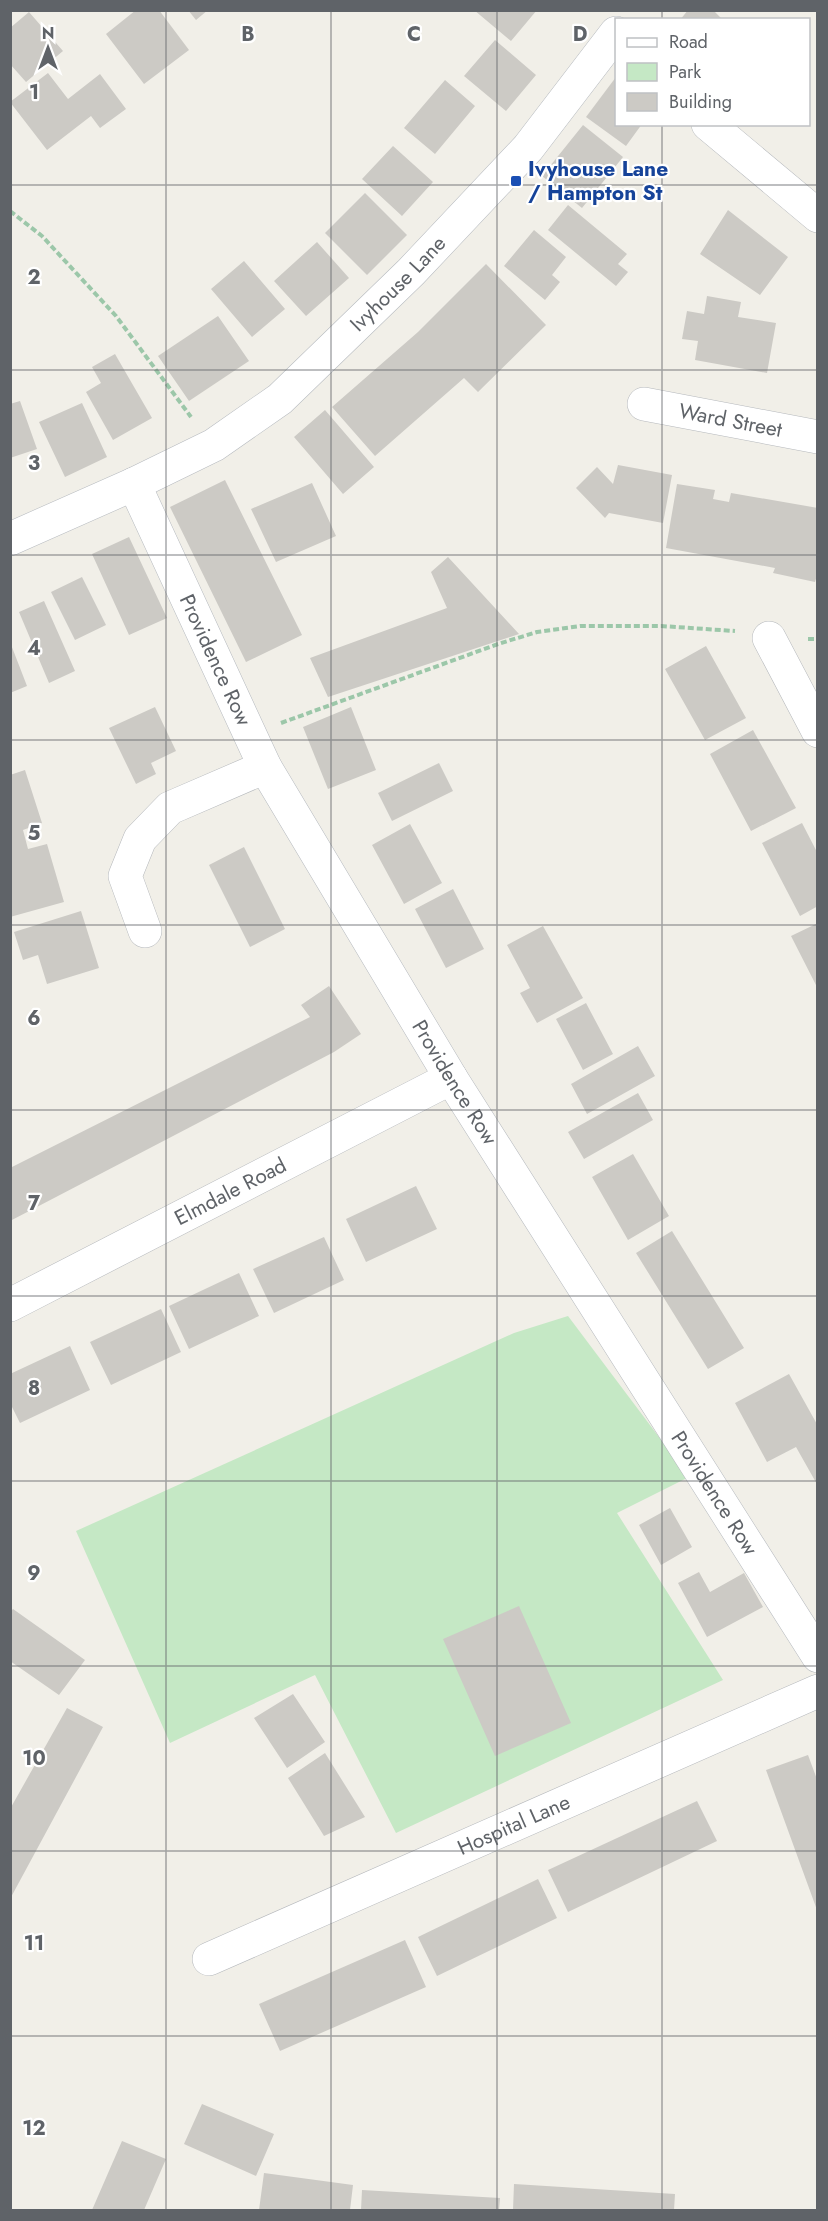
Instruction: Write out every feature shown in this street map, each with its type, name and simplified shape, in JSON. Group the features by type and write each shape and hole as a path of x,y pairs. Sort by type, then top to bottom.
{"street":[{"name":"Ivyhouse Lane","path":"10,540 214,445 280,399 411,272 528,148 615,39"},
{"path":"710,126 818,216"},
{"name":"Ward Street","path":"644,404 818,437"},
{"name":"Providence Row","path":"134,484 265,767 451,1078 818,1656"},
{"path":"769,638 818,730"},
{"path":"145,931 125,876 140,839 170,808 265,767"},
{"name":"Elmdale Road","path":"10,1305 451,1078"},
{"name":"Hospital Lane","path":"209,1959 818,1691"}],"path":[{"path":"10,211 42,236 116,316 176,398 214,445"},
{"path":"250,735 498,644 537,632 580,626 661,626 735,631 769,638 818,639"}],"green space":[{"path":"568,1316 689,1477 617,1513 723,1680 396,1833 315,1675 170,1743 76,1531 514,1333"}],"building":[{"path":"136,10 159,10 189,50 144,84 106,34"},
{"path":"188,10 208,10 196,20"},
{"path":"474,10 537,10 511,41"},
{"path":"688,10 713,10 721,18 682,18"},
{"path":"29,12 63,51 26,82 10,64 10,28"},
{"path":"495,40 536,75 506,111 464,76"},
{"path":"48,73 68,99 100,74 126,109 100,128 91,116 47,150 10,102"},
{"path":"615,78 615,126 641,126 626,146 586,117"},
{"path":"445,80 475,106 435,154 404,128"},
{"path":"583,125 623,157 582,208 542,176"},
{"path":"393,146 433,182 402,216 362,179"},
{"path":"365,193 407,235 367,275 325,233"},
{"path":"568,205 627,254 618,264 628,272 616,286 548,230"},
{"path":"728,210 788,257 760,295 700,254"},
{"path":"534,230 566,257 552,275 560,282 545,300 504,266"},
{"path":"317,242 349,278 306,316 274,281"},
{"path":"244,261 285,309 252,337 211,289"},
{"path":"486,264 546,325 478,392 464,378 375,456 332,407 418,332"},
{"path":"707,296 741,302 738,317 776,323 767,373 695,360 698,341 682,339 687,311 704,314"},
{"path":"218,316 249,361 189,401 158,356"},
{"path":"115,354 152,418 113,440 86,392 101,383 92,367"},
{"path":"20,401 37,449 10,458 10,404"},
{"path":"82,403 107,457 65,477 39,422"},
{"path":"325,410 374,467 343,494 294,437"},
{"path":"618,465 672,475 663,523 609,513 605,518 576,488 597,467 613,484"},
{"path":"225,480 302,635 246,662 170,507"},
{"path":"312,483 336,536 276,562 251,509"},
{"path":"677,484 715,490 713,499 729,502 731,493 818,508 818,572 815,582 773,573 775,568 666,548"},
{"path":"129,537 167,618 129,635 92,554"},
{"path":"448,557 519,634 328,697 310,658 447,608 431,572"},
{"path":"82,577 106,625 75,640 51,592"},
{"path":"44,601 75,671 49,683 19,612"},
{"path":"10,642 27,686 10,693"},
{"path":"706,646 746,718 705,740 665,669"},
{"path":"155,707 176,751 151,763 156,774 136,784 109,728"},
{"path":"351,707 376,770 328,789 303,727"},
{"path":"753,730 796,808 751,831 710,754"},
{"path":"439,763 453,791 392,821 378,793"},
{"path":"25,770 42,823 23,830 28,849 47,844 64,902 10,917 10,775"},
{"path":"802,823 818,854 818,906 800,916 762,843"},
{"path":"410,824 442,883 404,904 372,845"},
{"path":"244,847 285,929 250,947 209,865"},
{"path":"453,889 484,949 446,968 415,909"},
{"path":"81,911 99,968 47,984 38,955 23,960 14,932"},
{"path":"818,923 818,989 791,936"},
{"path":"543,926 583,998 537,1023 520,993 530,988 507,945"},
{"path":"329,986 361,1034 334,1052 10,1221 10,1168 310,1017 301,1005"},
{"path":"586,1003 613,1054 583,1070 556,1019"},
{"path":"638,1046 655,1076 587,1114 571,1084"},
{"path":"638,1093 653,1120 584,1159 568,1132"},
{"path":"633,1154 669,1216 628,1240 592,1177"},
{"path":"416,1186 437,1229 366,1262 346,1219"},
{"path":"672,1231 744,1348 708,1369 636,1253"},
{"path":"324,1237 344,1280 274,1313 253,1269"},
{"path":"239,1273 259,1316 189,1349 169,1306"},
{"path":"161,1309 181,1352 111,1385 90,1342"},
{"path":"70,1346 90,1390 20,1423 10,1403 10,1374"},
{"path":"789,1374 818,1426 818,1486 796,1447 767,1462 735,1403"},
{"path":"670,1508 692,1547 661,1565 639,1525"},
{"path":"699,1572 710,1592 744,1573 763,1607 707,1637 678,1583"},
{"path":"519,1606 571,1723 495,1756 443,1639"},
{"path":"13,1609 85,1660 59,1695 10,1661 10,1612"},
{"path":"293,1694 325,1742 287,1768 254,1718"},
{"path":"67,1708 103,1727 10,1899 10,1809"},
{"path":"325,1753 365,1817 324,1836 288,1778"},
{"path":"808,1755 818,1782 817,1910 766,1770"},
{"path":"697,1801 717,1841 568,1912 548,1870"},
{"path":"538,1879 557,1918 437,1976 418,1937"},
{"path":"405,1940 426,1987 280,2051 259,2004"},
{"path":"202,2104 274,2134 256,2176 184,2144"},
{"path":"122,2141 166,2159 144,2210 92,2210"},
{"path":"264,2173 353,2185 350,2210 259,2210"},
{"path":"514,2184 675,2194 674,2210 513,2210"},
{"path":"362,2190 500,2198 499,2210 361,2210"}],"place":[{"name":"Ivyhouse Lane / Hampton St","path":"516,181"}]}
